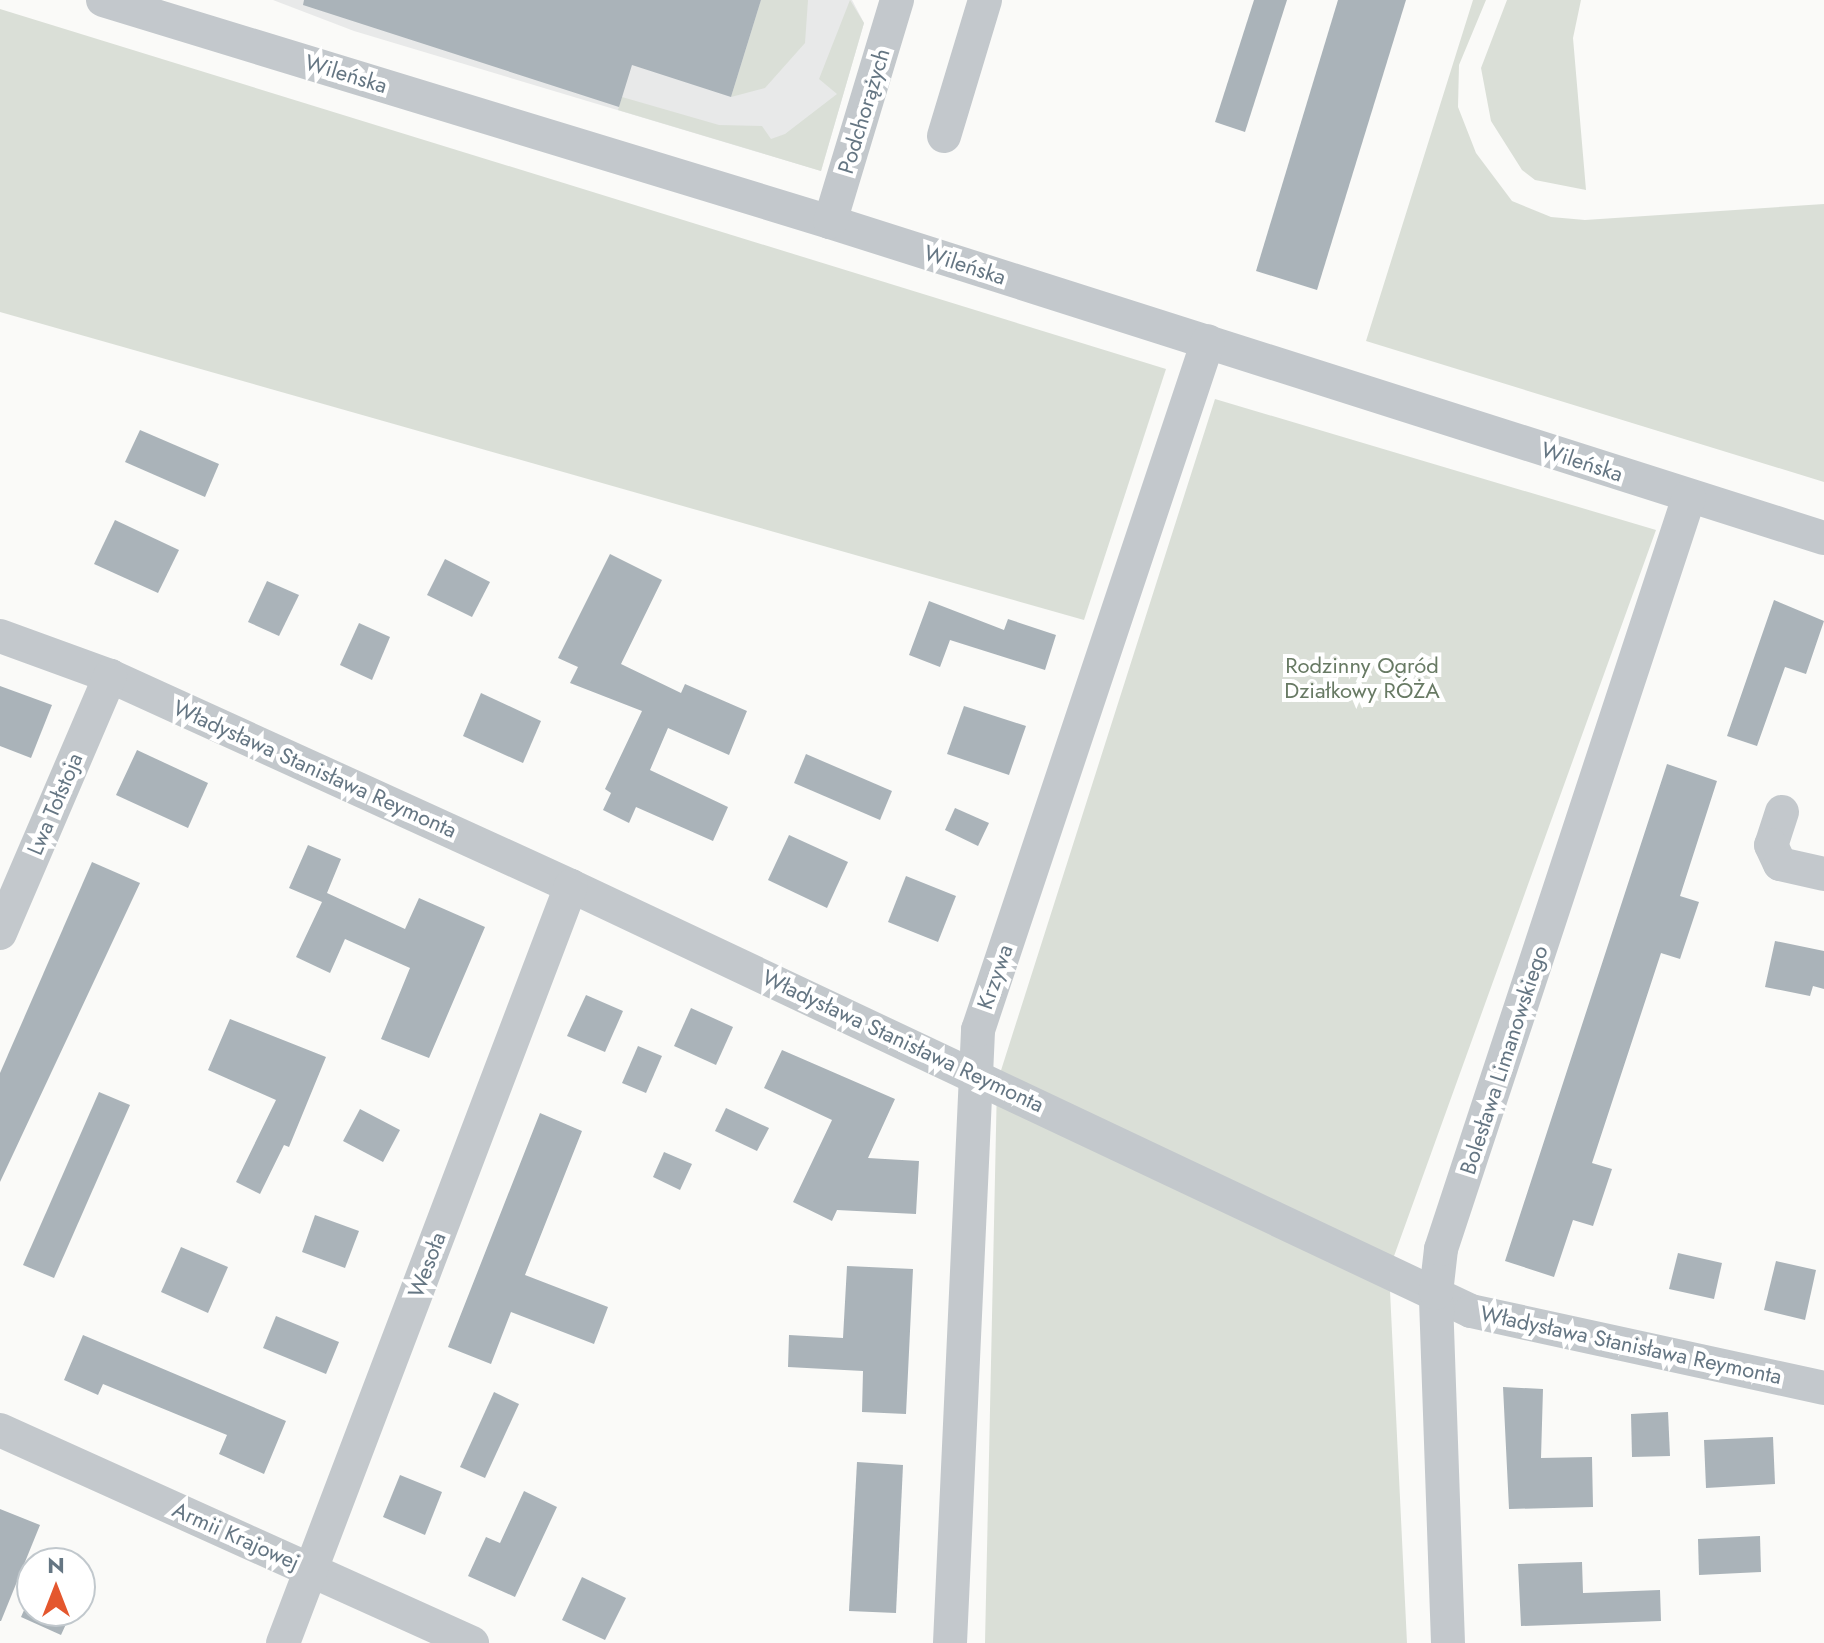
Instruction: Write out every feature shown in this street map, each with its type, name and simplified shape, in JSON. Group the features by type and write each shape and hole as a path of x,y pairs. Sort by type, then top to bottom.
{"street":[{"name":"Wileńska","path":"103,0 830,222 1824,538"},
{"name":"Podchorążych","path":"830,222 897,0"},
{"path":"944,136 985,0"},
{"name":"Krzywa","path":"950,1643 978,1030 1208,341"},
{"name":"Bolesława Limanowskiego","path":"1448,1643 1436,1293 1441,1249 1689,497"},
{"name":"Władysława Stanisława Reymonta","path":"0,636 110,676 571,886 975,1074 1471,1311 1824,1388"},
{"name":"Lwa Tołstoja","path":"0,933 110,676"},
{"path":"1782,812 1771,845 1780,864 1824,874"},
{"name":"Wesoła","path":"283,1643 571,886"},
{"name":"Armii Krajowej","path":"0,1430 472,1643"}],"shaded area":[{"path":"273,0 852,0 864,23 821,171 354,31"}],"green space":[{"path":"761,0 808,0 805,43 765,88 731,97"},
{"path":"850,0 864,23 821,171 618,110 622,97 719,125 762,126 771,139 785,134 837,94 819,79"},
{"path":"1473,0 1486,0 1459,65 1458,107 1476,153 1512,201 1551,217 1585,220 1824,204 1824,482 1366,341"},
{"path":"1507,0 1581,0 1573,38 1586,190 1535,180 1522,170 1491,121 1481,68"},
{"path":"0,9 1166,369 1084,620 0,312"},
{"name":"Rodzinny Ogród Działkowy RÓŻA","path":"1215,399 1656,530 1389,1270 1407,1643 985,1643 997,1083"}],"building":[{"path":"304,0 761,0 731,97 632,65 619,107 303,5"},
{"path":"1254,0 1287,0 1245,132 1215,122"},
{"path":"1338,0 1406,0 1317,290 1256,271"},
{"path":"140,430 219,464 205,497 125,462"},
{"path":"115,520 179,550 158,593 94,564"},
{"path":"610,554 662,580 621,664 681,693 685,684 747,711 729,755 668,728 650,770 728,807 713,841 636,807 629,823 603,810 611,793 605,789 642,711 570,683 578,667 558,658"},
{"path":"445,559 490,582 472,617 427,595"},
{"path":"267,581 299,595 279,636 248,622"},
{"path":"1774,600 1824,621 1806,674 1785,667 1757,746 1727,736"},
{"path":"929,601 1004,630 1008,619 1056,635 1045,670 950,640 940,667 909,655"},
{"path":"359,623 390,637 372,680 340,665"},
{"path":"0,686 52,705 31,758 0,746"},
{"path":"481,693 541,721 523,763 463,736"},
{"path":"964,706 1026,726 1009,775 947,754"},
{"path":"137,750 208,783 188,828 116,795"},
{"path":"806,754 892,791 880,820 794,783"},
{"path":"1667,764 1717,781 1680,896 1699,902 1680,959 1661,953 1592,1163 1612,1169 1593,1226 1573,1220 1554,1277 1505,1261"},
{"path":"955,808 989,823 978,846 945,830"},
{"path":"789,835 848,862 827,908 768,880"},
{"path":"308,845 341,859 327,893 405,929 419,898 485,927 429,1058 381,1039 410,968 345,939 330,973 296,957 322,902 289,888"},
{"path":"92,862 140,883 0,1182 0,1073"},
{"path":"906,876 956,896 938,942 888,922"},
{"path":"1775,941 1824,951 1824,989 1813,986 1810,996 1765,987"},
{"path":"586,995 623,1011 605,1052 567,1036"},
{"path":"691,1008 733,1027 716,1065 674,1046"},
{"path":"230,1019 326,1057 289,1147 284,1145 260,1194 236,1182 276,1100 208,1070"},
{"path":"638,1046 662,1056 646,1093 622,1083"},
{"path":"782,1050 895,1099 868,1158 919,1161 916,1214 837,1210 832,1221 793,1202 832,1120 764,1088"},
{"path":"99,1092 130,1105 54,1278 23,1265"},
{"path":"726,1108 769,1128 757,1151 715,1131"},
{"path":"360,1109 400,1130 383,1162 343,1141"},
{"path":"540,1113 582,1131 525,1275 608,1307 594,1344 511,1312 491,1364 448,1347"},
{"path":"664,1152 692,1164 680,1190 653,1177"},
{"path":"315,1215 359,1231 345,1268 302,1252"},
{"path":"181,1247 228,1267 208,1313 161,1292"},
{"path":"1678,1253 1722,1263 1714,1299 1669,1289"},
{"path":"1776,1261 1816,1270 1805,1320 1764,1310"},
{"path":"847,1266 913,1269 906,1414 862,1412 863,1371 788,1367 789,1335 843,1338"},
{"path":"276,1316 339,1342 326,1374 263,1348"},
{"path":"83,1335 286,1421 264,1474 219,1454 227,1435 103,1384 98,1395 64,1380"},
{"path":"1503,1387 1543,1389 1541,1458 1592,1457 1593,1507 1509,1509"},
{"path":"494,1392 519,1404 485,1478 460,1467"},
{"path":"1668,1412 1670,1456 1632,1457 1631,1414"},
{"path":"1773,1437 1775,1484 1706,1488 1704,1440"},
{"path":"857,1462 903,1465 896,1613 849,1611"},
{"path":"400,1475 442,1492 425,1535 383,1517"},
{"path":"524,1491 557,1507 515,1597 468,1576 486,1537 500,1543"},
{"path":"0,1509 40,1525 31,1547 16,1547 16,1584 0,1621"},
{"path":"1760,1536 1761,1572 1699,1575 1698,1539"},
{"path":"1582,1562 1583,1593 1660,1590 1661,1621 1521,1626 1518,1564"},
{"path":"582,1577 626,1598 605,1640 562,1620"},
{"path":"43,1627 65,1627 61,1635"}]}
